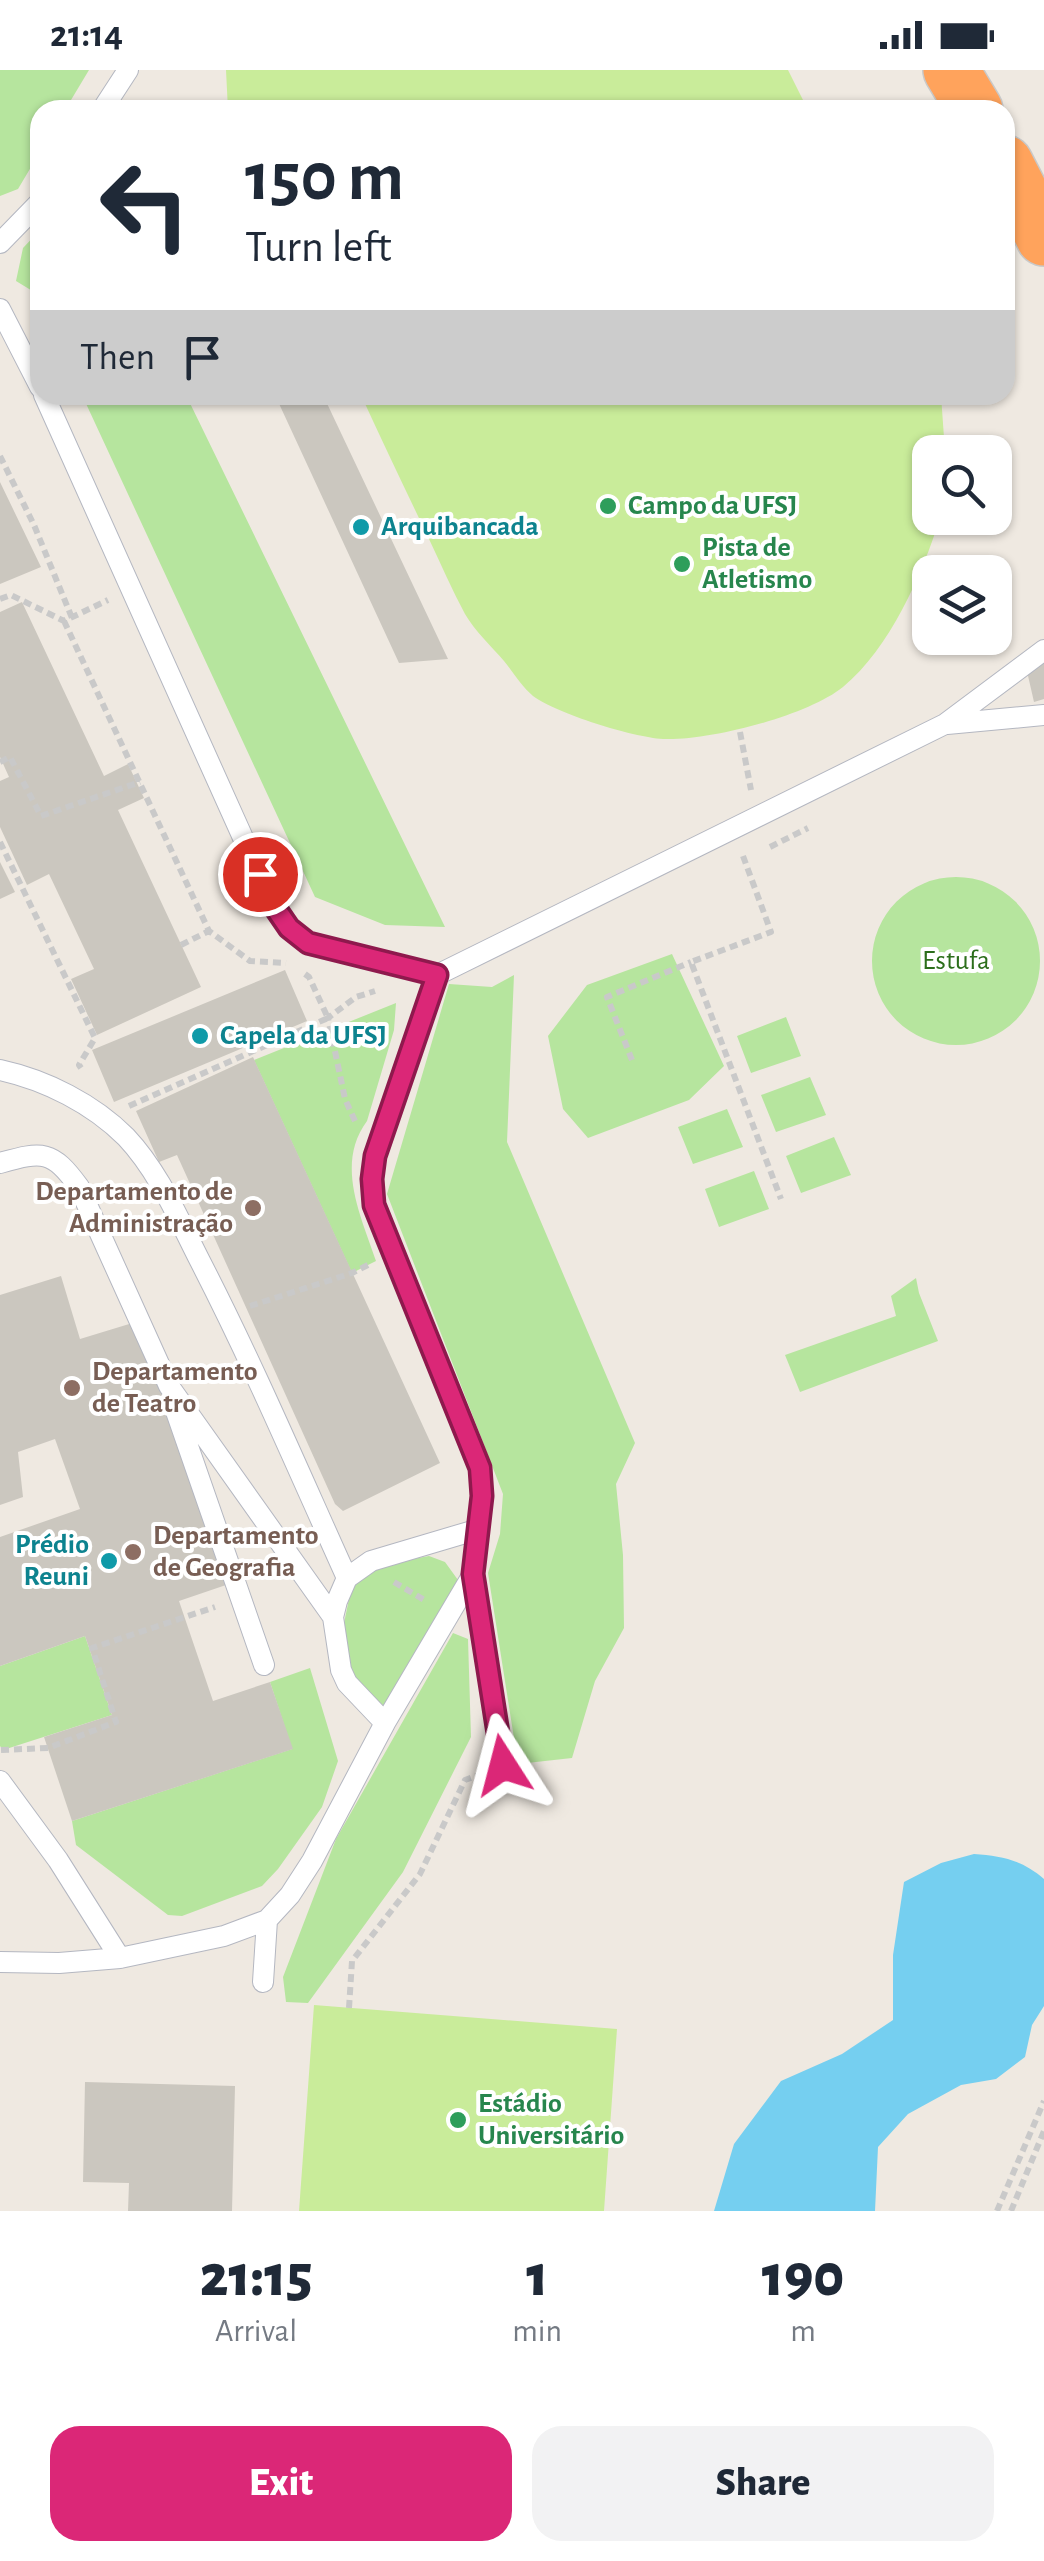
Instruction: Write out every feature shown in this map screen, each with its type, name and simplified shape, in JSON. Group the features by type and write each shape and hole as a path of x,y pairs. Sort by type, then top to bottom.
{"highway":[{"path":"951,70 968,100"},
{"path":"1015,182 1044,238"}],"lane":[{"path":"108,100 128,70"},
{"path":"0,244 30,212"},
{"path":"0,309 30,367"},
{"path":"49,405 276,909 289,928 308,943 437,975 945,724 1044,650"},
{"path":"945,724 1044,715"},
{"path":"437,975 375,1156 374,1205 480,1468 482,1496 473,1574 503,1765"},
{"path":"0,1070 77,1099 125,1136 157,1177 228,1315 347,1578"},
{"path":"1,1160 36,1154 52,1157 79,1187 169,1386 264,1666"},
{"path":"169,1386 333,1617"},
{"path":"385,1723 347,1683 338,1656 333,1617 347,1578 370,1562 479,1528"},
{"path":"0,1962 120,1958 224,1936 267,1920 312,1862 385,1723 473,1574"},
{"path":"0,1781 58,1860 120,1958"},
{"path":"263,1982 267,1920"}],"path":[{"path":"0,456 34,524 68,619 209,931 250,961 293,964"},
{"path":"0,599 10,595 68,619 96,606"},
{"path":"0,762 10,758 41,816 140,782"},
{"path":"0,842 94,1038 79,1065 85,1076"},
{"path":"632,1060 607,998 771,932 743,860"},
{"path":"181,945 209,931"},
{"path":"691,962 781,1198"},
{"path":"301,970 309,977 328,1018 345,1099 360,1130"},
{"path":"121,1110 328,1018 356,997 384,987"},
{"path":"234,1311 352,1273 376,1261"},
{"path":"0,1750 48,1748 116,1722 92,1648 185,1617"},
{"path":"349,2008 352,1961 420,1874 466,1780 503,1765"},
{"path":"997,2211 1044,2101"},
{"path":"1010,2211 1044,2131"}],"green space":[{"path":"0,70 89,70 71,100 30,100 30,169 18,189 0,196"},
{"path":"226,70 788,70 803,100 228,100"},
{"path":"30,241 30,290 16,281 23,248"},
{"path":"87,405 191,405 445,927 385,925 315,897"},
{"name":"Pista de Atletismo","path":"366,405 942,405 944,435 912,435 912,535 934,535 927,555 912,555 912,588 890,631 860,671 827,698 806,708 757,725 682,739 633,734 596,724 533,696 465,614"},
{"name":"Estufa","path":"956,877 988,883 1015,902 1034,929 1040,961 1034,993 1015,1020 988,1039 956,1045 924,1039 897,1020 878,993 872,961 878,929 897,902 924,883"},
{"path":"672,954 724,1066 689,1100 588,1138 563,1109 548,1036 587,985"},
{"path":"514,975 507,1142 635,1443 616,1484 623,1555 624,1628 595,1681 572,1758 518,1764 488,1573 500,1534 503,1494 387,1194 449,984 492,987"},
{"path":"396,1003 394,1030 353,1155 354,1190 376,1261 352,1273 254,1060"},
{"path":"786,1017 801,1056 751,1073 737,1036"},
{"path":"810,1077 826,1115 776,1132 761,1095"},
{"path":"727,1109 743,1147 693,1164 678,1127"},
{"path":"834,1137 851,1175 801,1193 786,1156"},
{"path":"754,1171 769,1209 719,1227 705,1189"},
{"path":"916,1278 938,1341 800,1392 785,1355 896,1316 891,1296"},
{"path":"429,1556 445,1562 458,1580 388,1710 350,1675 344,1623 353,1580 370,1567"},
{"path":"453,1633 468,1639 471,1737 403,1872 308,2003 286,2002 283,1977 336,1839"},
{"path":"85,1636 112,1715 3,1750 0,1666"},
{"path":"310,1668 338,1761 322,1807 262,1886 182,1916 168,1915 76,1845 72,1821 292,1749 270,1682"},
{"name":"Estádio Universitário","path":"314,2005 617,2029 604,2211 299,2211"}],"water":[{"path":"974,1854 1011,1860 1044,1879 1044,2006 1032,2025 1025,2057 996,2079 961,2085 908,2114 878,2147 875,2211 714,2211 734,2144 781,2081 842,2054 893,2020 893,1955 904,1882 941,1863"}],"building":[{"name":"Arquibancada","path":"280,405 328,405 448,659 399,663"},
{"path":"0,482 41,567 0,584"},
{"path":"22,602 104,776 128,764 144,798 118,810 201,987 97,1035 71,979 94,969 49,874 27,885 0,827 0,781 9,777 0,757 0,612"},
{"path":"1044,662 1044,699 1034,702 1026,667"},
{"path":"0,862 15,892 0,899"},
{"name":"Capela da UFSJ","path":"285,970 307,1021 114,1102 92,1050"},
{"path":"253,1057 440,1463 343,1511 335,1504 177,1155 159,1162 136,1111"},
{"name":"Prédio Reuni","path":"61,1276 80,1339 139,1321 226,1585 179,1601 213,1701 270,1682 293,1749 72,1821 44,1737 112,1715 85,1636 0,1666 0,1537 80,1509 55,1439 18,1452 23,1497 0,1505 0,1295"},
{"path":"85,2082 235,2086 232,2211 128,2211 129,2183 83,2182"}],"place":[{"name":"Campo da UFSJ","path":"608,506"},
{"name":"Arquibancada","path":"361,527"},
{"name":"Pista de Atletismo","path":"682,564"},
{"name":"Capela da UFSJ","path":"200,1036"},
{"name":"Departamento de Administração","path":"253,1208"},
{"name":"Departamento de Teatro","path":"72,1388"},
{"name":"Departamento de Geografia","path":"133,1552"},
{"name":"Prédio Reuni","path":"109,1561"},
{"name":"Estádio Universitário","path":"458,2120"}],"route":[{"path":"260,874 289,928 308,943 437,975 375,1156 374,1205 480,1468 482,1496 473,1574 503,1765"}]}
